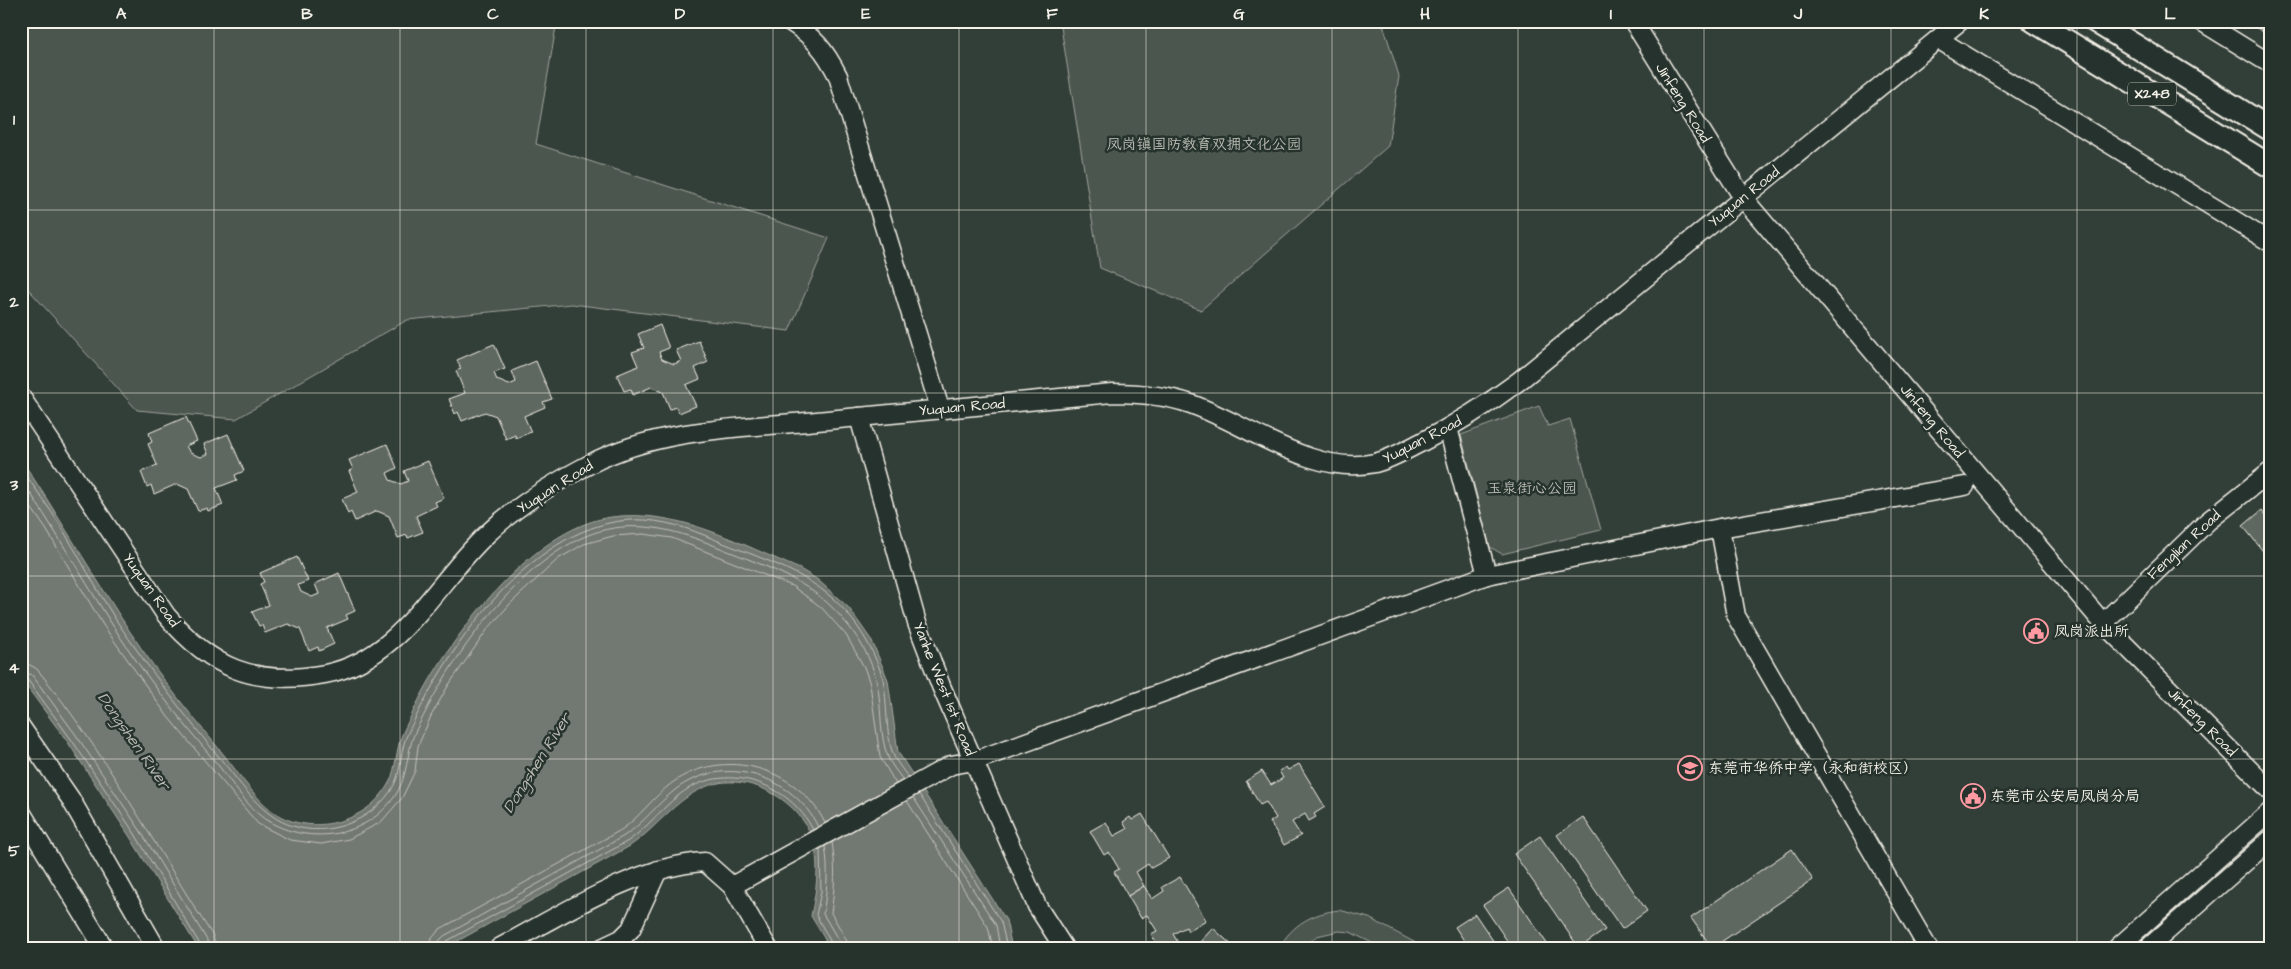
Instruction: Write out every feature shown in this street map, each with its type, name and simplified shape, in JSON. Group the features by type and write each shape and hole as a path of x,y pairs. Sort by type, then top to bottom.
{"main road":[{"name":"X248","path":"2034,21 2270,166"},
{"name":"X248","path":"2095,21 2270,129"}],"street":[{"path":"789,21 809,34 826,53 838,76 940,409"},
{"name":"Jinfeng Road","path":"1633,21 1743,198 2103,623 2270,790"},
{"name":"Yuquan Road","path":"21,397 166,615 185,637 210,658 237,670 267,677 327,674 361,661 387,645 486,535 517,509 557,482 593,462 669,437 1112,393 1164,396 1219,416 1301,455 1327,462 1352,465 1375,463 1397,455 1485,407 1519,381 1960,21"},
{"path":"2201,21 2264,60"},
{"path":"1938,39 2270,242"},
{"name":"Yanhe West 1st Road","path":"859,417 917,623 1037,906 1064,948"},
{"path":"1448,428 1488,575"},
{"name":"Fenglian Road","path":"2103,623 2208,521 2270,472"},
{"path":"732,886 951,764 974,761 1488,575 1720,528 1965,486"},
{"path":"1720,528 1736,616 1928,948"},
{"path":"21,727 70,798 156,948"},
{"path":"21,812 104,948"},
{"path":"2117,948 2270,812"},
{"path":"2148,948 2270,840"},
{"path":"499,948 629,880 681,863 705,862 732,886 768,948"},
{"path":"602,948 621,939 631,929 658,870"}],"green space":[{"path":"21,21 557,21 536,144 829,238 789,331 572,304 407,320 236,419 137,410 21,281"},
{"name":"凤岗镇国防教育双拥文化公园","path":"1060,21 1382,21 1399,76 1388,146 1201,310 1100,268"},
{"name":"玉泉街心公园","path":"1539,406 1548,426 1570,419 1601,530 1502,554 1490,547 1461,435"},
{"path":"1339,910 1369,918 1425,948 1382,948 1350,932 1339,931 1317,936 1303,948 1279,948 1290,932 1304,921 1320,914"}],"water":[{"name":"Dongshen River","path":"21,459 129,631 179,700 264,804 285,818 300,823 316,825 333,823 363,811 376,801 386,788 394,771 401,737 426,686 445,655 468,624 493,593 521,566 550,543 581,526 611,517 636,516 660,518 708,530 800,569 818,580 849,608 872,641 888,680 898,752 1006,920 1012,948 830,948 811,916 816,889 817,862 814,844 808,828 786,802 755,786 738,782 721,783 705,787 694,793 684,799 630,846 445,948 198,948 130,837 67,741 21,679"}],"building":[{"path":"2245,21 2270,21 2270,36"},
{"path":"660,325 669,348 659,352 662,359 674,364 681,361 676,350 699,341 708,362 695,368 700,379 686,385 696,406 679,413 676,407 670,409 663,392 651,387 633,395 631,389 624,391 617,375 638,366 632,352 644,348 638,334"},
{"path":"494,344 505,369 494,373 497,380 509,385 516,382 512,371 536,361 552,399 543,402 545,407 524,416 531,432 516,438 515,435 506,439 496,416 485,412 462,421 458,412 455,414 449,399 465,393 456,371 461,369 457,360"},
{"path":"186,417 197,441 186,446 190,453 201,457 208,454 204,444 228,434 244,471 235,475 237,480 216,488 223,505 208,511 207,508 198,511 188,489 177,484 154,494 151,485 147,487 141,472 157,465 148,444 152,442 149,433"},
{"path":"387,444 397,468 387,473 390,480 401,484 408,481 404,471 428,461 444,498 435,502 437,506 416,516 423,532 408,538 407,535 398,538 389,516 377,511 355,521 351,512 348,514 342,499 358,492 349,471 353,469 349,460"},
{"path":"2262,510 2270,520 2270,560 2243,526"},
{"path":"297,557 308,581 298,585 301,592 312,597 319,594 315,584 339,573 355,611 346,615 348,619 327,628 334,644 319,651 318,647 309,651 300,629 288,624 265,633 262,625 259,626 252,612 269,605 260,584 264,582 260,573"},
{"path":"1299,764 1325,807 1314,814 1316,817 1309,821 1305,814 1292,822 1301,836 1284,845 1270,822 1276,818 1266,802 1260,805 1246,781 1262,771 1271,785 1283,778 1279,771 1286,767 1288,770"},
{"path":"1142,814 1169,858 1151,868 1148,864 1136,872 1144,886 1128,896 1114,872 1119,869 1109,852 1104,855 1090,831 1106,822 1114,836 1127,829 1123,822 1130,817 1132,820"},
{"path":"1583,817 1647,911 1622,929 1557,835"},
{"path":"1540,836 1605,930 1579,948 1514,854"},
{"path":"1792,849 1813,880 1712,948 1691,918"},
{"path":"1180,877 1206,920 1188,931 1186,927 1173,934 1180,946 1178,948 1159,948 1151,934 1157,931 1147,915 1141,918 1128,896 1144,886 1152,899 1164,891 1162,887"},
{"path":"1509,888 1550,948 1512,948 1483,905"},
{"path":"1475,914 1498,948 1469,948 1455,927"},
{"path":"1213,928 1235,948 1201,948 1202,946 1199,943"}],"place":[{"name":"凤岗派出所","path":"2036,631"},
{"name":"东莞市华侨中学（永和街校区）","path":"1690,768"},
{"name":"东莞市公安局凤岗分局","path":"1973,796"}]}
